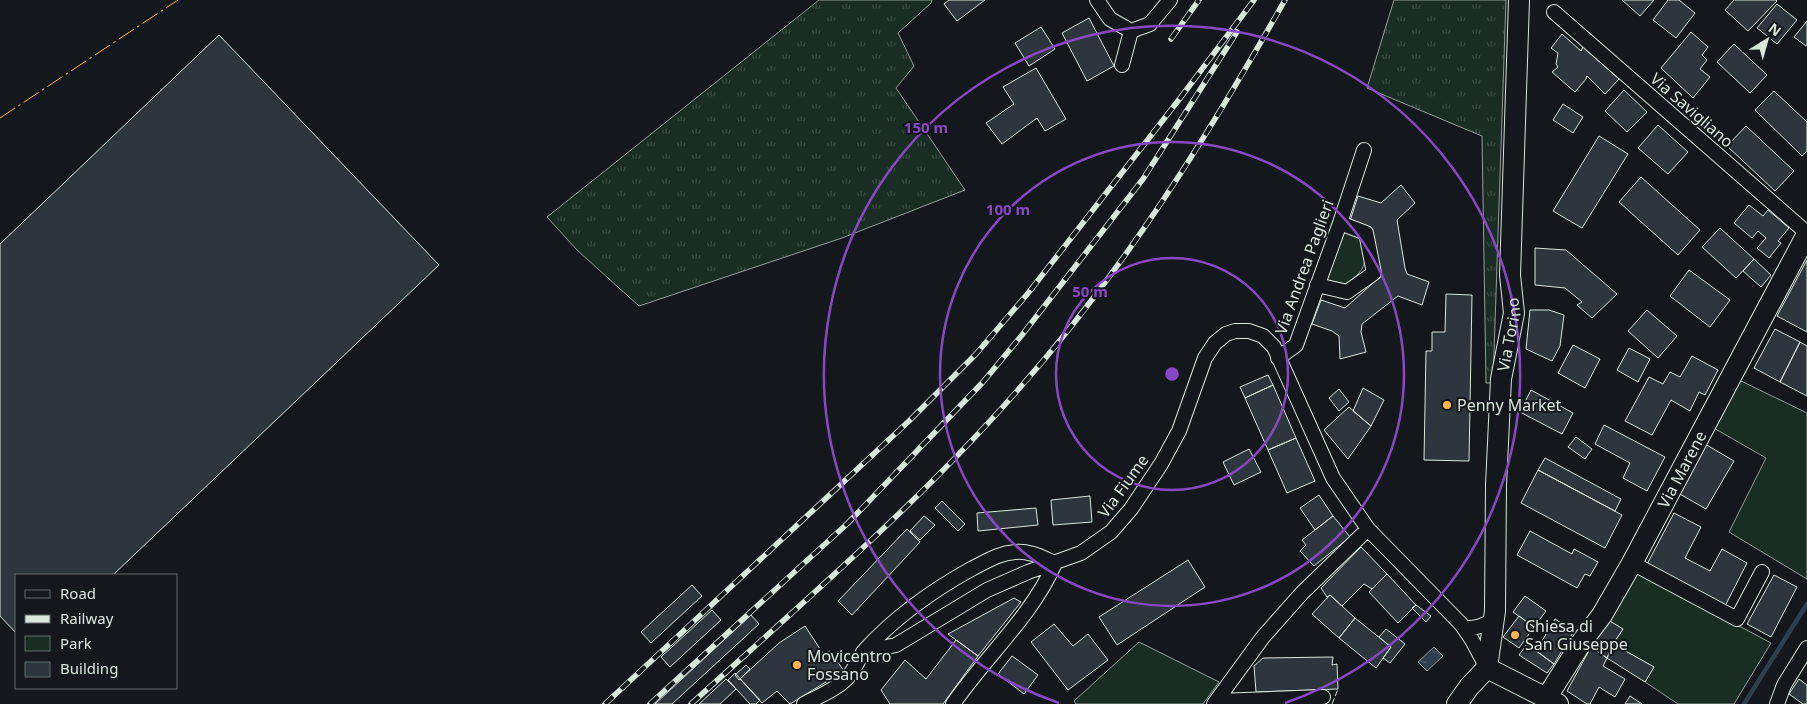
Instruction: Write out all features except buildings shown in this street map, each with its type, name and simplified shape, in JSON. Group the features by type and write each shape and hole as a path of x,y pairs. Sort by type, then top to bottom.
{"street":[{"path":"1097,0 1110,19 1131,31 1150,24 1170,0"},
{"name":"Via Torino","path":"1487,668 1494,619 1496,485 1501,379 1514,313 1510,275 1519,0"},
{"name":"Via Savigliano","path":"1554,12 1807,234"},
{"path":"1122,65 1131,31"},
{"name":"Via Andrea Paglieri","path":"1364,150 1296,345 1278,358 1333,478 1368,529 1464,628 1487,668"},
{"path":"1317,284 1347,292 1374,273 1366,232 1340,223"},
{"name":"Via Marene","path":"1553,701 1583,640 1602,615 1632,563 1807,234"},
{"name":"Via Fiume","path":"864,652 896,645 987,590 1028,572 1081,554 1111,532 1131,509 1161,464 1179,431 1205,358 1215,343 1226,334 1249,330 1263,336 1274,347 1278,358"},
{"path":"1215,702 1264,637 1302,593 1368,529"},
{"path":"804,704 839,686 864,652 906,611 947,582 998,555 1017,551 1038,556 1055,563 1035,601 970,680 954,704"},
{"path":"1632,563 1737,619 1762,572"},
{"path":"1464,628 1476,628 1494,619"},
{"path":"1777,704 1784,685 1807,648"},
{"path":"1457,704 1469,687 1487,668 1553,701"},
{"path":"1215,702 1323,697"}],"green space":[{"path":"819,0 932,0 898,33 914,66 896,88 965,190 842,238 639,306 577,250 547,217"},
{"path":"1394,0 1506,0 1493,383 1486,383 1482,136 1367,88"},
{"path":"1345,230 1361,236 1365,259 1362,269 1358,274 1345,284 1327,280"},
{"path":"1739,380 1807,413 1807,579 1729,532 1766,458 1712,427"},
{"path":"1636,571 1771,643 1734,704 1678,704 1645,682 1654,667 1613,644 1623,629 1608,620"},
{"path":"1139,642 1219,682 1203,704 1076,704 1074,701"}],"water":[{"path":"1434,647 1443,656 1427,671 1418,662"}],"waterway":[{"path":"1744,704 1807,604"}],"railway":[{"path":"1171,39 1199,0"},
{"path":"605,704 909,421 976,354 1029,292 1254,0"},
{"path":"691,704 900,513 979,433 1055,346 1092,300 1161,203 1225,103 1285,0"},
{"path":"650,704 848,523 983,382 1022,335 1143,179 1237,32"}],"fence":[{"path":"1332,704 1338,689"}],"power":[{"path":"0,118 178,0"}],"place":[{"name":"Penny Market","path":"1447,405"},
{"name":"Chiesa di San Giuseppe","path":"1515,635"},
{"name":"Movicentro Fossano","path":"797,665"}]}
